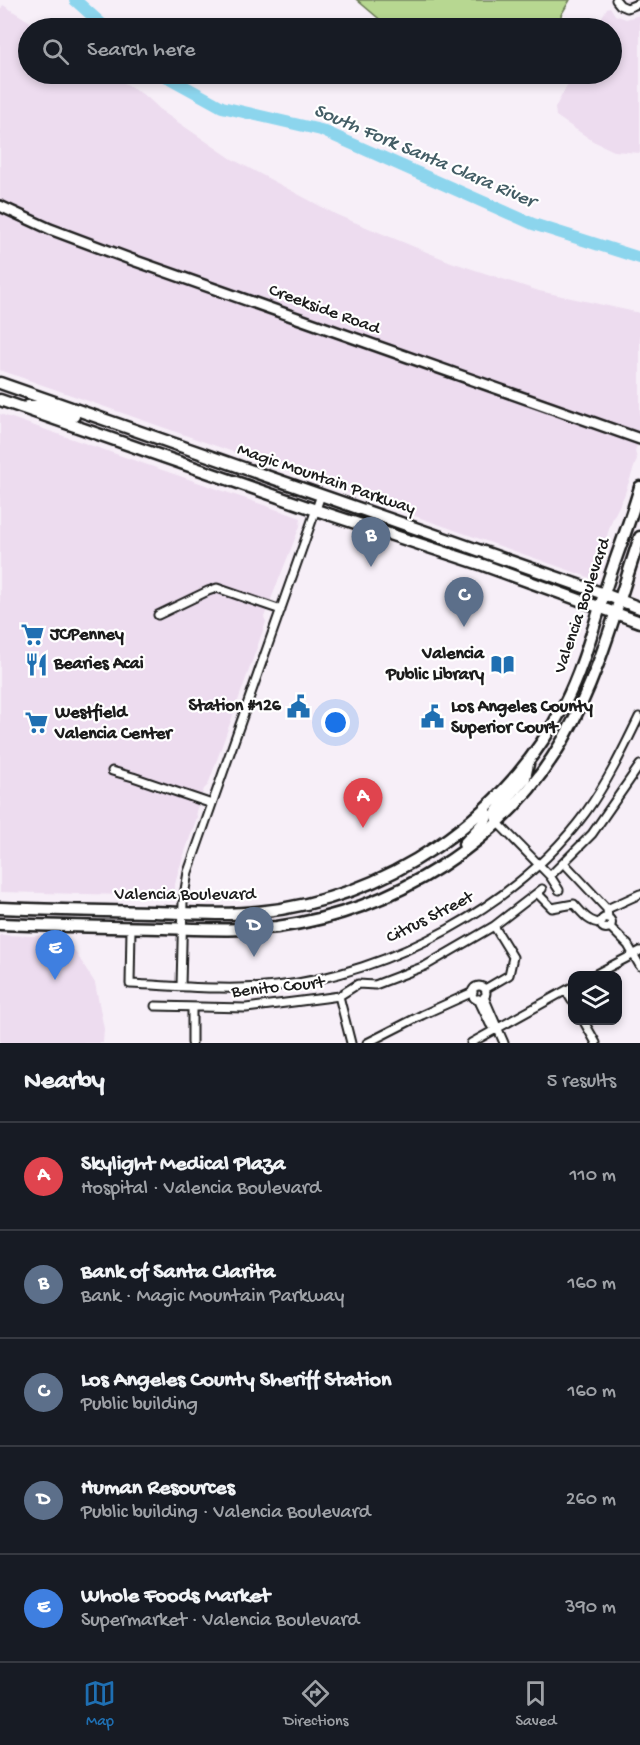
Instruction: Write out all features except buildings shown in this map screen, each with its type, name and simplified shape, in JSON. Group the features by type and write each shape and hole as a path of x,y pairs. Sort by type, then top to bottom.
{"main road":[{"name":"Magic Mountain Parkway","path":"0,383 640,608"},
{"name":"Magic Mountain Parkway","path":"0,400 601,606 640,622"},
{"path":"16,405 42,406 83,419 89,414"},
{"name":"Valencia Boulevard","path":"0,908 182,913 257,912 283,909 329,898 380,879 449,838 486,808 529,761 568,696 601,606 640,487"},
{"name":"Valencia Boulevard","path":"0,924 226,930 270,927 313,920 366,905 416,881 463,851 498,822 546,767 563,739 597,667 640,537"},
{"path":"498,822 498,811 525,778 529,761"},
{"path":"463,851 467,839 485,821 486,808"},
{"path":"270,927 283,919 328,910 329,898"}],"street":[{"path":"616,0 627,8 640,3"},
{"name":"Creekside Road","path":"0,206 50,229 130,259 640,439"},
{"path":"181,986 184,885 321,495"},
{"path":"158,615 217,588 281,610"},
{"name":"Citrus Street","path":"131,928 130,984 220,988 277,986 302,982 381,960 431,938 485,908 538,864 585,813 619,759 639,717"},
{"path":"550,876 565,864 592,834 640,765"},
{"path":"112,771 212,804"},
{"path":"498,822 550,876 559,890"},
{"path":"565,864 608,914 612,923 609,927"},
{"name":"Benito Court","path":"156,1006 246,1008 339,996 358,984 375,985 425,966 494,926 539,891 552,908 574,904 590,921 601,924"},
{"path":"609,927 604,928 601,924 603,919 640,894"},
{"path":"485,989 509,975 513,957 494,926"},
{"path":"609,927 625,947 636,952 640,966"},
{"path":"601,971 636,952"},
{"path":"367,1043 422,1014 473,992 477,986 485,989"},
{"path":"481,998 486,993 485,989"},
{"path":"471,1043 568,990"},
{"path":"473,992 475,997 481,998 495,1021 496,1029 504,1043"},
{"path":"339,996 351,1043"},
{"path":"192,1008 192,1043"},
{"path":"586,1025 596,1043"}],"shaded area":[{"path":"3,5 24,18 18,18 18,84 126,84 232,159 337,215 451,262 539,291 640,313 640,437 635,451 637,459 624,496 612,520 595,573 591,578 0,370 0,10"},
{"path":"610,7 615,15 626,19 640,15 640,153 614,151 593,141 556,116 555,108 568,84 622,84 622,18 602,18"},
{"path":"0,414 301,518 300,526 264,617 266,622 208,785 204,789 196,811 197,817 173,893 169,896 0,892"},
{"path":"0,935 66,937 95,983 104,1029 103,1043 0,1043"}],"green space":[{"path":"357,0 570,0 561,18 378,18"}],"waterway":[{"name":"South Fork Santa Clara River","path":"75,0 95,18"},
{"name":"South Fork Santa Clara River","path":"180,84 222,107 321,130 533,224 640,258"}],"place":[{"name":"Bank of Santa Clarita","path":"371,567"},
{"name":"Los Angeles County Sheriff Station","path":"464,627"},
{"name":"JCPenney","path":"32,635"},
{"name":"Bearies Acai","path":"36,664"},
{"name":"Valencia Public Library","path":"502,664"},
{"name":"Station #126","path":"299,706"},
{"name":"Los Angeles County Superior Court","path":"433,717"},
{"name":"Westfield Valencia Center","path":"37,723"},
{"name":"Skylight Medical Plaza","path":"363,828"},
{"name":"Human Resources","path":"254,957"},
{"name":"Whole Foods Market","path":"55,980"}]}
